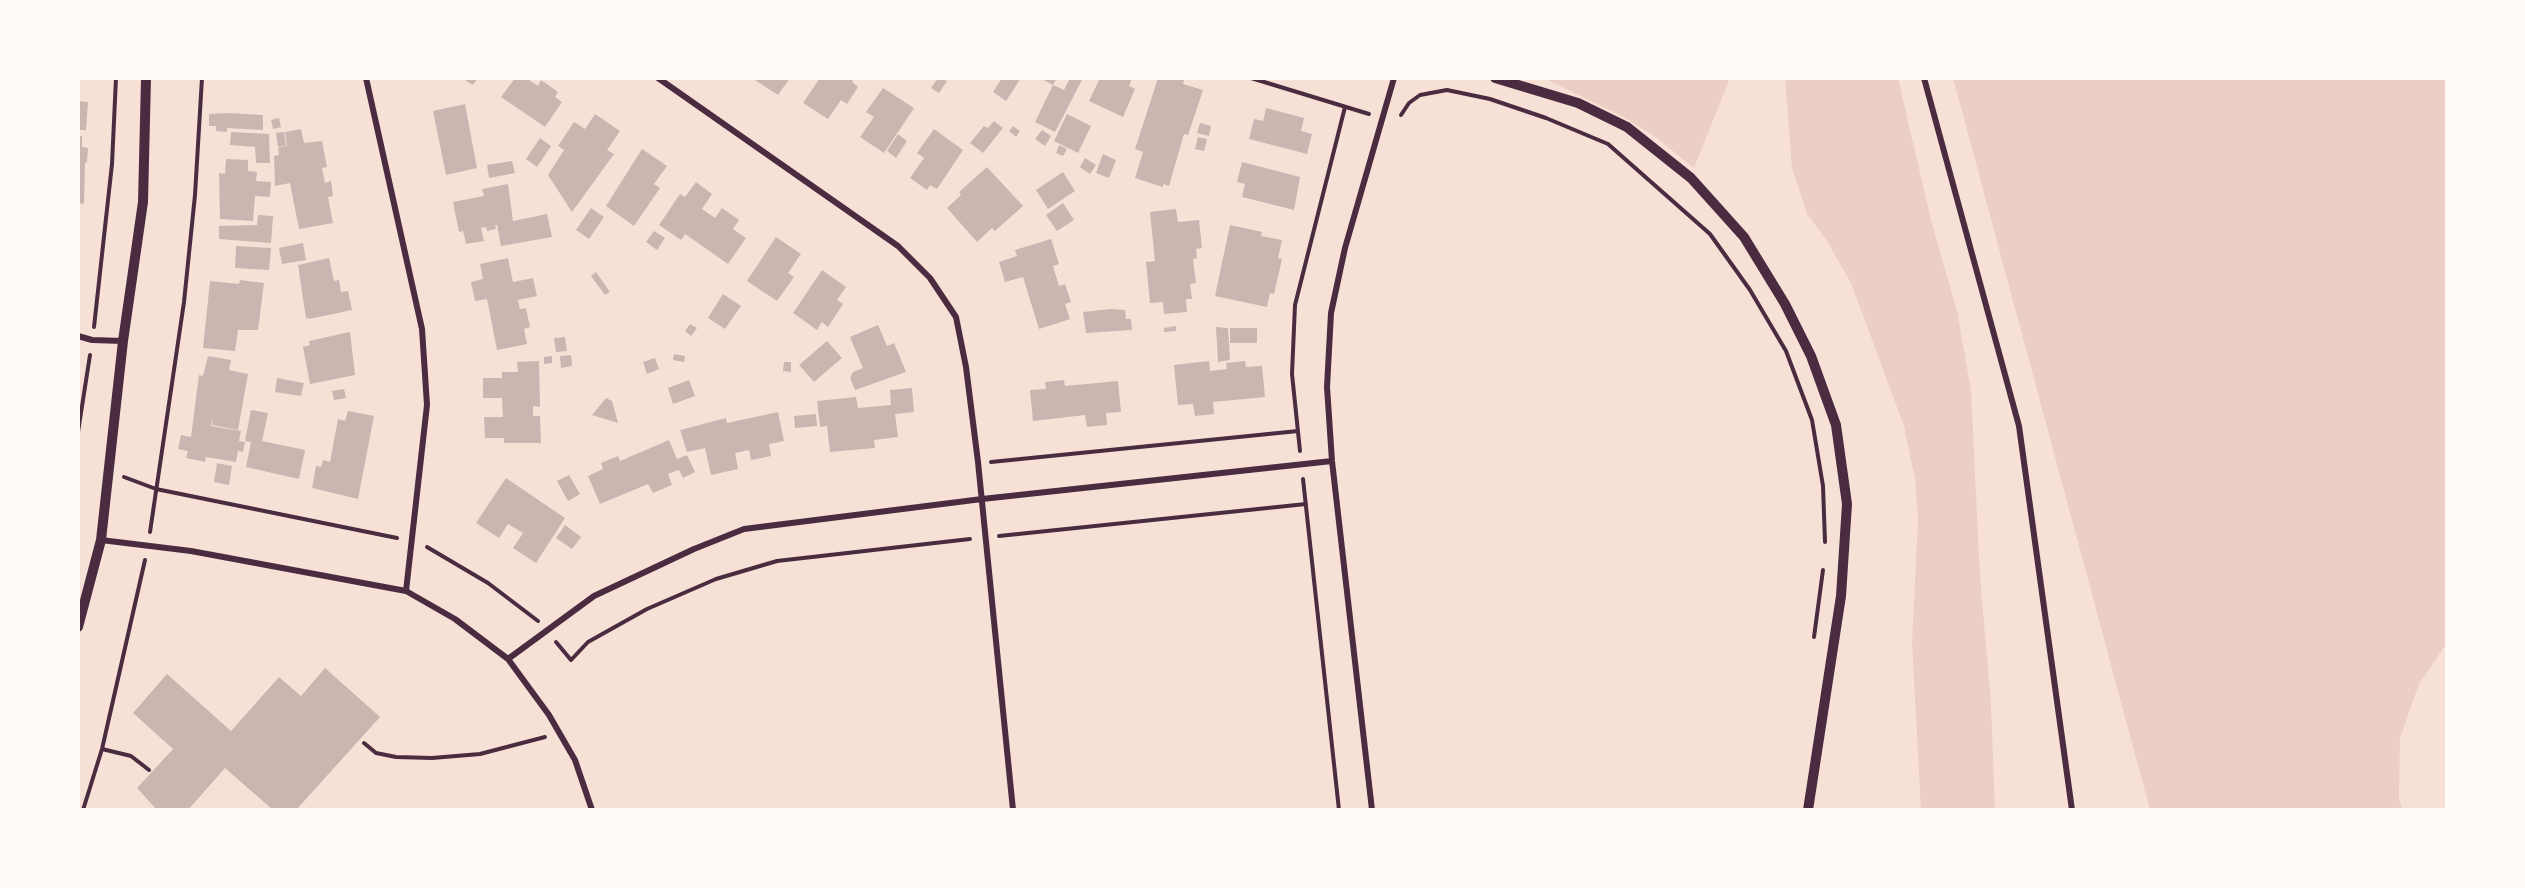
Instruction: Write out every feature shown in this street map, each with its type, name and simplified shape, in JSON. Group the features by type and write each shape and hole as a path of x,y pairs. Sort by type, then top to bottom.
{"street":[{"path":"78,627 101,540 123,341 143,202 146,78"},
{"path":"366,78 422,329 427,405 406,591"},
{"path":"658,78 898,246 930,278 956,317 966,367 978,462 1012,810"},
{"path":"1372,810 1332,461 1327,387 1331,313 1345,248 1394,78"},
{"path":"1496,78 1578,103 1627,127 1691,178 1744,237 1785,304 1811,356 1836,425 1847,504 1841,596 1808,810"},
{"path":"1924,78 2019,426 2072,810"},
{"path":"78,336 92,340 123,341"},
{"path":"508,659 545,630 603,592 694,549 744,529 1332,461"},
{"path":"101,540 297,570 406,591 455,619 508,659 558,731 574,760 592,810"}],"path":[{"path":"78,432 92,340 112,164 116,78"},
{"path":"83,810 102,749 148,546 184,302 195,195 202,78"},
{"path":"1251,78 1399,121 1410,103 1419,96 1447,90 1490,99 1546,118 1608,144 1710,234 1749,290 1786,351 1812,420 1823,486 1825,550"},
{"path":"1339,810 1292,374 1295,305 1345,107"},
{"path":"978,462 1298,431"},
{"path":"109,471 156,489 412,539 506,596 535,617 571,660 588,642 647,609 716,579 777,561 1306,504"},
{"path":"1813,647 1824,561"},
{"path":"364,742 376,753 396,757 432,758 480,754 541,739 558,731"},
{"path":"102,749 131,756 149,770"}],"shaded area":[{"path":"1543,78 1730,78 1694,168 1658,139 1624,117"},
{"path":"1785,78 1898,78 1931,220 1957,311 1971,390 1980,576 1991,704 1995,810 1921,810 1912,643 1918,519 1915,479 1904,426 1851,283 1827,241 1807,214 1792,168"},
{"path":"1953,78 2447,78 2447,643 2419,684 2400,738 2399,800 2403,810 2150,810"}],"building":[{"path":"462,78 478,78 473,85"},
{"path":"515,78 526,78 538,86 541,80 558,92 555,97 562,102 545,127 501,97"},
{"path":"752,78 790,78 778,95"},
{"path":"820,78 855,78 852,82 858,87 847,104 841,100 828,119 803,103"},
{"path":"938,78 947,81 939,93 931,88"},
{"path":"1002,78 1021,78 1006,101 993,92"},
{"path":"1040,78 1057,78 1053,85"},
{"path":"1070,78 1083,78 1055,132 1035,122 1053,85 1064,90"},
{"path":"1100,78 1132,78 1129,86 1135,89 1123,117 1089,101"},
{"path":"1158,78 1178,78 1184,80 1183,84 1203,90 1188,135 1184,134 1169,186 1163,184 1163,187 1135,178 1143,152 1135,149"},
{"path":"883,88 914,108 884,153 860,137 874,117 866,112"},
{"path":"78,101 88,102 86,130 78,130"},
{"path":"465,104 477,168 446,175 433,111"},
{"path":"1266,108 1304,118 1301,131 1312,134 1307,154 1249,139 1254,119 1263,121"},
{"path":"209,114 263,115 263,130 227,128 227,132 216,131 216,126 209,126"},
{"path":"595,114 620,131 607,150 614,154 572,212 548,175 564,150 558,146 574,122 585,129"},
{"path":"1067,114 1091,126 1078,153 1054,141"},
{"path":"279,118 281,127 273,129 271,120"},
{"path":"994,121 1003,128 983,153 970,143 984,126 988,128"},
{"path":"1200,123 1211,126 1209,136 1197,133"},
{"path":"1013,126 1020,131 1016,137 1009,131"},
{"path":"301,129 304,143 322,141 327,167 322,168 325,183 331,181 333,196 328,197 333,223 299,229 290,183 275,186 274,156 279,155 278,148 287,146 285,132"},
{"path":"934,129 963,150 937,189 930,185 927,190 910,178 924,158 917,153"},
{"path":"1042,130 1051,136 1045,146 1035,139"},
{"path":"231,132 269,134 270,163 256,163 255,147 230,145"},
{"path":"284,132 286,146 278,147 276,133"},
{"path":"898,134 907,141 896,158 887,151"},
{"path":"78,136 82,136 82,147 88,148 87,163 85,162 84,204 78,203"},
{"path":"1198,137 1207,139 1204,151 1195,149"},
{"path":"540,138 551,146 537,167 526,159"},
{"path":"1059,145 1067,149 1063,156 1056,153"},
{"path":"642,149 667,166 654,184 660,188 634,226 606,206"},
{"path":"1103,154 1116,160 1109,178 1096,173"},
{"path":"1085,158 1096,165 1090,174 1080,167"},
{"path":"226,159 248,160 248,171 257,172 256,181 271,182 270,197 255,196 253,221 220,219 219,173 225,174"},
{"path":"512,161 515,173 489,178 487,165"},
{"path":"1242,162 1300,177 1294,210 1242,197 1245,184 1237,182"},
{"path":"987,167 1023,206 995,231 992,228 977,242 947,208 961,195 959,192"},
{"path":"1063,172 1075,191 1048,209 1036,190"},
{"path":"696,182 712,194 702,209 715,218 722,208 739,220 733,229 746,238 728,264 685,234 681,240 659,225 680,194 685,197"},
{"path":"508,184 513,221 547,214 552,237 501,246 497,225 495,225 496,229 487,231 486,227 481,228 484,241 466,244 463,231 459,232 453,202 484,196 482,189"},
{"path":"1063,203 1074,220 1057,231 1046,215"},
{"path":"591,208 604,217 589,239 576,230"},
{"path":"1176,209 1178,222 1199,220 1202,248 1196,249 1197,258 1193,259 1196,283 1190,284 1192,299 1186,299 1187,312 1164,314 1163,302 1150,303 1146,262 1155,261 1150,212"},
{"path":"258,215 273,216 271,243 219,239 219,226 257,225"},
{"path":"1230,225 1262,232 1261,236 1282,240 1278,258 1282,259 1274,294 1270,293 1267,307 1215,296"},
{"path":"654,231 665,238 657,250 646,242"},
{"path":"776,237 801,254 788,273 794,277 777,301 747,281"},
{"path":"1051,239 1059,264 1053,266 1059,286 1065,284 1071,302 1065,304 1070,319 1039,329 1023,277 1005,282 999,262 1017,256 1015,250"},
{"path":"303,243 306,260 282,264 279,248"},
{"path":"236,246 271,248 269,270 235,268"},
{"path":"329,258 334,281 339,280 341,292 348,291 352,310 306,318 298,265"},
{"path":"508,258 513,282 533,278 537,296 518,300 520,309 526,308 530,327 524,329 527,344 497,350 487,299 475,301 471,282 483,279 480,264"},
{"path":"822,270 846,287 837,300 843,304 828,327 822,322 817,330 793,313"},
{"path":"596,272 610,292 605,295 591,276"},
{"path":"240,280 264,283 258,330 238,330 235,351 203,348 210,281 239,284"},
{"path":"723,294 741,306 725,329 708,318"},
{"path":"1125,310 1126,319 1131,319 1132,330 1086,333 1083,312"},
{"path":"690,324 697,328 691,336 685,331"},
{"path":"878,325 887,346 894,343 906,372 855,390 850,378 853,372 863,368 850,337"},
{"path":"1176,326 1176,331 1164,332 1164,328"},
{"path":"1216,327 1228,328 1230,360 1218,362"},
{"path":"1230,328 1257,328 1257,343 1230,343"},
{"path":"350,332 355,375 310,384 303,347 310,345 309,341"},
{"path":"565,337 567,351 556,352 554,338"},
{"path":"827,341 842,358 814,382 799,365"},
{"path":"674,354 685,356 684,362 673,360"},
{"path":"571,355 572,366 561,368 560,356"},
{"path":"208,356 231,360 229,370 248,374 238,430 212,425 213,421 204,420 212,421 211,426 241,431 239,441 245,442 243,452 238,451 236,462 206,457 205,462 186,458 188,451 178,449 181,435 191,437 199,375 203,376"},
{"path":"552,356 552,363 544,364 544,357"},
{"path":"655,358 659,369 647,374 643,362"},
{"path":"539,361 540,407 533,406 533,416 540,416 541,443 504,443 504,438 485,438 484,417 503,417 502,398 483,398 483,378 502,378 502,372 518,372 517,362"},
{"path":"1209,361 1210,371 1227,369 1226,363 1245,361 1246,367 1262,366 1265,397 1213,402 1214,414 1195,416 1193,404 1178,405 1174,365"},
{"path":"784,362 791,362 791,372 783,371"},
{"path":"277,378 304,383 301,396 275,392"},
{"path":"689,380 695,396 673,404 668,388"},
{"path":"1064,380 1065,386 1118,381 1121,412 1106,413 1107,425 1087,427 1085,415 1033,421 1030,390 1046,389 1045,382"},
{"path":"912,388 914,412 895,414 898,437 874,440 875,448 830,452 827,426 820,427 817,401 856,397 858,408 891,405 890,390"},
{"path":"344,389 346,398 334,400 332,391"},
{"path":"606,398 612,401 618,423 592,415"},
{"path":"251,410 268,413 262,441 305,450 299,479 246,467 251,442 245,441"},
{"path":"348,411 374,416 358,499 312,488 316,466 321,467 323,460 330,462 338,419 345,421"},
{"path":"778,412 784,441 769,444 771,456 751,460 749,450 735,453 738,469 711,475 705,448 687,452 680,430 726,418 727,423"},
{"path":"816,414 817,426 795,428 794,416"},
{"path":"669,440 677,459 687,455 695,472 683,478 679,470 668,474 672,485 653,493 648,484 600,504 588,476 603,469 601,463 618,456 620,461"},
{"path":"217,463 232,466 229,485 214,482"},
{"path":"569,475 580,494 568,501 557,481"},
{"path":"506,478 565,518 536,563 513,548 523,533 508,524 499,538 476,523"},
{"path":"565,525 581,537 572,549 556,538"},
{"path":"325,668 380,717 296,810 273,810 225,768 188,810 157,810 137,788 173,749 133,713 167,674 231,731 279,677 301,696"}]}
